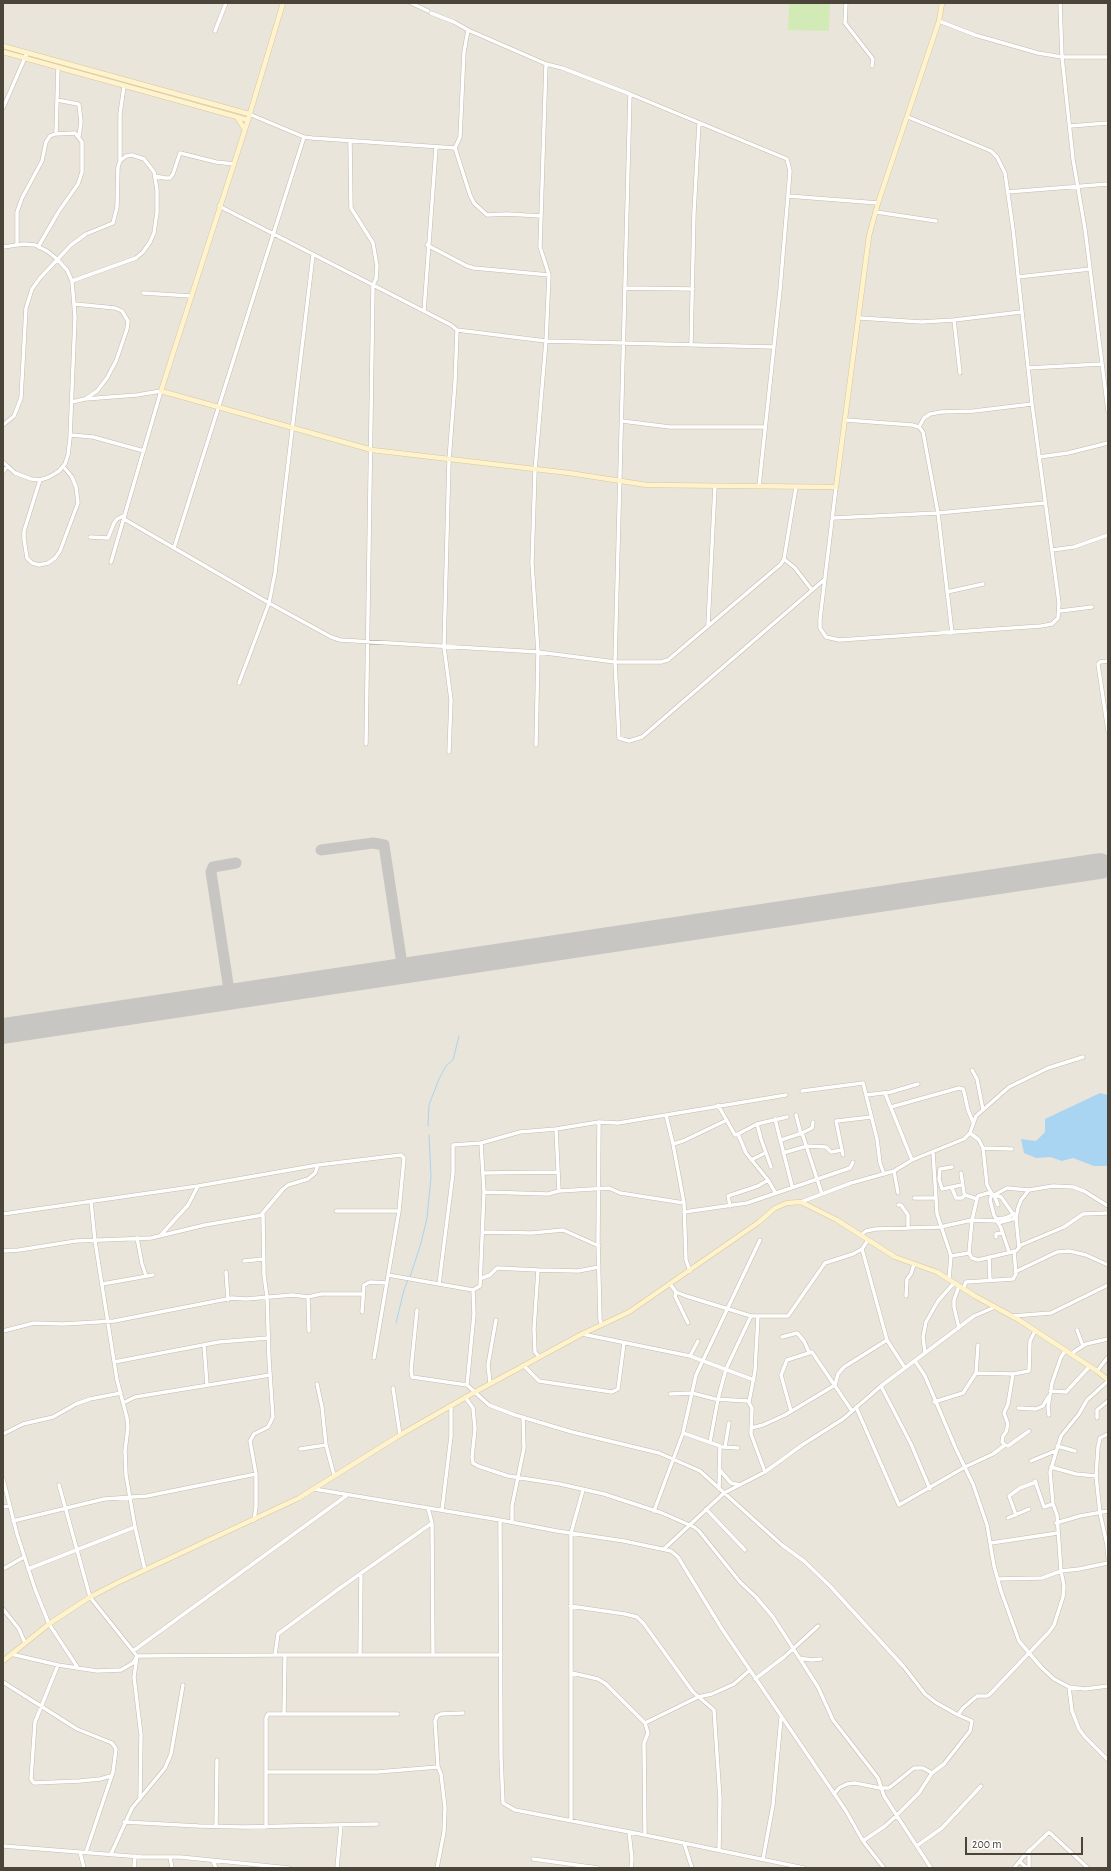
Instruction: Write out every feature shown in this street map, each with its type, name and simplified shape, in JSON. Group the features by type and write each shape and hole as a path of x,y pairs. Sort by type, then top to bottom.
{"main road":[{"path":"283,3 250,114 219,206 161,390 293,429 372,450 670,486 796,487 836,487 860,318 867,250 878,203 939,22 942,3"},
{"path":"3,46 248,120"},
{"path":"3,52 124,86 250,114"},
{"path":"239,111 252,106"},
{"path":"237,117 244,130"},
{"path":"3,1661 49,1624 90,1597 254,1520 314,1489 334,1475 465,1397 582,1334 628,1312 690,1271 759,1222 775,1208 787,1203 801,1202 837,1220 895,1257 927,1268 949,1279 961,1288 1012,1316 1090,1366 1108,1380"}],"street":[{"path":"215,31 226,3"},
{"path":"411,3 546,64 562,68 630,94 787,159 790,171 788,196 759,486"},
{"path":"846,3 845,23 873,60 872,66"},
{"path":"1060,3 1062,57 1077,187 1085,229 1101,364 1106,372 1108,411"},
{"path":"939,22 975,35 1038,53 1062,57 1108,57"},
{"path":"468,30 464,52 460,137 455,148 470,194 474,203 487,215 507,214 541,216"},
{"path":"3,108 27,53"},
{"path":"536,745 538,652 532,563 535,470 546,341 549,275 540,247 546,64"},
{"path":"56,133 58,67"},
{"path":"3,425 14,416 21,398 28,300 32,289 57,259 79,238 109,225 115,220 117,207 118,167 120,161 120,114 124,86"},
{"path":"630,94 615,662 619,738 629,741 642,736 825,579"},
{"path":"57,100 79,105 81,122 79,136"},
{"path":"250,114 304,136 436,148 455,148"},
{"path":"836,487 820,628 823,635 832,640 952,633 1052,624 1058,618 1060,611 1032,404 1005,173 997,157 991,151 908,117"},
{"path":"248,120 260,118"},
{"path":"691,345 694,212 699,123"},
{"path":"1070,126 1108,123"},
{"path":"17,244 18,212 22,198 41,166 46,142 50,136 56,133 75,133 79,136 82,142 82,172 78,184 59,211 38,247"},
{"path":"174,548 217,407 304,136"},
{"path":"350,141 351,208 373,243 377,266 376,278 373,285 372,450 366,744"},
{"path":"424,311 427,245 436,148"},
{"path":"155,176 170,178 173,174 180,153 216,162 234,164"},
{"path":"72,281 136,258 143,252 154,233 157,212 155,176 150,164 137,156 126,156 120,161"},
{"path":"1007,192 1108,184"},
{"path":"788,196 878,203"},
{"path":"219,206 451,325 457,330 546,341 774,347"},
{"path":"876,212 936,221"},
{"path":"3,247 17,244 38,247 57,259 67,270 72,281 75,304 71,435 68,455 63,466 59,471 40,480 24,477 15,473 3,462"},
{"path":"427,245 467,266 474,268 549,275"},
{"path":"239,683 269,603 276,573 312,255"},
{"path":"1018,277 1090,269"},
{"path":"625,288 693,289"},
{"path":"143,293 191,296"},
{"path":"75,304 115,308 122,311 128,321 128,329 116,361 110,372 97,391 84,399"},
{"path":"860,318 906,322 954,320 1021,312"},
{"path":"954,320 960,373"},
{"path":"449,752 451,700 444,647 449,460 455,384 457,330"},
{"path":"1028,368 1101,364"},
{"path":"72,402 84,399 137,395 161,390 111,562"},
{"path":"919,427 924,418 930,414 941,412 974,411 1032,404"},
{"path":"846,420 919,427"},
{"path":"622,421 670,427 765,427"},
{"path":"919,427 925,439 938,512 952,633"},
{"path":"71,435 93,436 144,451"},
{"path":"1039,457 1068,453 1108,443"},
{"path":"3,472 7,466"},
{"path":"40,480 26,525 24,540 27,558 32,563 39,565 48,563 55,558 60,551 78,503 76,487 72,477 63,466"},
{"path":"708,625 714,486"},
{"path":"90,537 108,538 117,519 124,517 269,603 331,637 340,640 538,652 615,662 661,662 668,660 779,567 784,559 796,487"},
{"path":"833,518 938,512 1045,503"},
{"path":"1052,550 1074,547 1108,535"},
{"path":"784,559 794,568 812,590"},
{"path":"947,592 983,584"},
{"path":"1060,611 1092,607"},
{"path":"1108,661 1100,662 1098,664 1108,731"},
{"path":"801,1202 850,1183 894,1171 912,1160 964,1139 970,1133 976,1116 1010,1087 1048,1068 1083,1057"},
{"path":"972,1070 977,1079 983,1110"},
{"path":"802,1091 863,1083 870,1117 877,1139 880,1163 884,1174"},
{"path":"866,1095 886,1093 918,1084"},
{"path":"891,1107 959,1088 963,1089 973,1122"},
{"path":"886,1093 912,1160"},
{"path":"439,1284 453,1173 453,1145 481,1143 520,1132 556,1129 599,1122 618,1123 718,1105 786,1095"},
{"path":"718,1105 735,1135 758,1124 787,1117"},
{"path":"666,1115 684,1203 686,1260 690,1271"},
{"path":"796,1115 801,1134 807,1146 818,1178 822,1194"},
{"path":"843,1155 837,1121 870,1117"},
{"path":"776,1119 792,1186"},
{"path":"673,1144 683,1141 727,1120"},
{"path":"599,1122 599,1267 600,1320 602,1325"},
{"path":"781,1140 801,1134 812,1128 813,1122"},
{"path":"758,1124 765,1153 771,1167"},
{"path":"556,1129 559,1191"},
{"path":"970,1133 979,1140 983,1148 987,1184 994,1194 998,1205"},
{"path":"738,1134 746,1154 768,1180 775,1192"},
{"path":"388,1275 473,1290 480,1286 482,1278 484,1192 481,1143"},
{"path":"783,1153 807,1146 826,1147 831,1152 842,1150"},
{"path":"983,1148 1012,1149"},
{"path":"933,1152 937,1214 940,1227 951,1256 949,1279"},
{"path":"751,1160 765,1153"},
{"path":"3,1214 198,1186 318,1165 401,1155 404,1158 399,1211 374,1358"},
{"path":"684,1212 746,1203 792,1186 850,1168 853,1162"},
{"path":"3,1251 76,1241 160,1236 205,1225 260,1216 265,1212 282,1190 288,1185 308,1179 315,1173 318,1165"},
{"path":"952,1167 940,1169 939,1173 942,1189 962,1185"},
{"path":"894,1171 898,1193"},
{"path":"483,1173 558,1172"},
{"path":"961,1172 962,1185 965,1195"},
{"path":"730,1206 728,1196 758,1186 768,1180"},
{"path":"160,1236 188,1205 198,1186"},
{"path":"1108,1206 1084,1191 1073,1187 1053,1186 1029,1190 1007,1188 994,1194 982,1194 978,1196 972,1220 969,1254 974,1260 1016,1251 1021,1245 1064,1227 1083,1214 1108,1213"},
{"path":"484,1192 548,1194 559,1191 608,1188 620,1193 684,1203"},
{"path":"952,1188 956,1198 962,1198 965,1195"},
{"path":"1016,1218 1021,1200 1029,1190"},
{"path":"994,1194 1007,1204 1016,1218 1019,1229 1019,1248"},
{"path":"994,1194 990,1200 1008,1252"},
{"path":"965,1195 977,1199"},
{"path":"914,1198 936,1198"},
{"path":"91,1201 95,1240 114,1362 128,1427 125,1451 130,1498 145,1570"},
{"path":"898,1205 901,1204 908,1215 908,1228"},
{"path":"336,1211 399,1211"},
{"path":"997,1221 1014,1214"},
{"path":"254,1520 256,1507 256,1474 250,1441 254,1434 268,1427 271,1423 273,1406 270,1375 267,1297 263,1259 263,1215 260,1216"},
{"path":"860,1235 866,1231 876,1229 940,1227 972,1220 997,1221 1016,1218"},
{"path":"483,1232 532,1233 564,1230 599,1246"},
{"path":"996,1237 996,1234 1002,1232"},
{"path":"137,1238 146,1276"},
{"path":"654,1511 683,1433 696,1375 760,1240"},
{"path":"670,1284 676,1292 751,1316 788,1316 825,1263 854,1254 862,1249 868,1240"},
{"path":"862,1249 887,1340 905,1368"},
{"path":"959,1328 954,1307 954,1300 961,1288 966,1282 1013,1279 1015,1272 1014,1251"},
{"path":"1015,1272 1057,1252 1069,1251 1086,1255 1108,1265"},
{"path":"951,1256 969,1254"},
{"path":"988,1257 990,1280"},
{"path":"244,1261 263,1259"},
{"path":"906,1296 907,1279 911,1274 914,1264"},
{"path":"482,1278 490,1275 497,1268 578,1270 599,1267"},
{"path":"538,1270 534,1329 535,1352 539,1357"},
{"path":"226,1272 228,1300"},
{"path":"102,1284 152,1275"},
{"path":"362,1312 364,1285 370,1282 387,1283"},
{"path":"925,1353 923,1337 926,1322 938,1300 954,1283"},
{"path":"1012,1316 1051,1313 1108,1285"},
{"path":"467,1385 474,1314 473,1290"},
{"path":"676,1292 675,1296 688,1323"},
{"path":"3,1331 34,1323 63,1324 98,1320 108,1322 228,1300 293,1295 308,1297 321,1294 363,1294"},
{"path":"308,1297 309,1331"},
{"path":"665,1548 724,1493 765,1472 802,1445 843,1419 881,1386 974,1316 995,1307"},
{"path":"417,1310 414,1323 411,1370 412,1377 467,1385 489,1405 590,1437 632,1446 673,1459 700,1471 782,1545 804,1561 830,1586 904,1667 925,1694 935,1702 972,1721 970,1731 961,1745 944,1764 932,1773 919,1792 885,1826 863,1841"},
{"path":"710,1442 718,1399 726,1369 751,1316"},
{"path":"749,1404 754,1380 758,1316"},
{"path":"490,1383 488,1364 496,1320"},
{"path":"748,1323 758,1324"},
{"path":"1077,1330 1083,1346"},
{"path":"976,1373 1013,1374 1029,1371 1030,1341 1035,1331"},
{"path":"782,1337 797,1333 804,1341 809,1352 812,1352 852,1410"},
{"path":"582,1334 624,1344 690,1356 702,1362 726,1369 754,1380"},
{"path":"114,1362 239,1339 268,1338"},
{"path":"1071,1355 1083,1346 1108,1339"},
{"path":"751,1428 763,1425 791,1411 835,1385 838,1374 844,1367 887,1340"},
{"path":"690,1356 698,1341"},
{"path":"523,1365 539,1381 612,1392 618,1389 624,1344"},
{"path":"204,1345 207,1385"},
{"path":"934,1402 963,1393 976,1373 978,1345"},
{"path":"1049,1415 1050,1393 1055,1371 1065,1351"},
{"path":"791,1411 781,1375 786,1360 809,1352"},
{"path":"1097,1371 1108,1357"},
{"path":"915,1361 927,1381 934,1402 966,1467 987,1524 998,1580 1008,1614 1019,1641 1028,1654 1054,1679 1069,1687 1085,1689 1108,1686"},
{"path":"1050,1393 1066,1392 1090,1366"},
{"path":"1005,1445 1002,1442 1008,1424 1004,1413 1008,1404 1013,1374"},
{"path":"123,1403 128,1399 135,1397 270,1375"},
{"path":"958,1715 971,1699 977,1696 989,1695 1054,1625 1063,1597 1064,1586 1056,1523 1057,1515 1053,1504 1050,1484 1051,1467 1060,1436 1079,1414 1087,1400 1108,1380"},
{"path":"317,1384 322,1407 326,1445 334,1475"},
{"path":"881,1386 911,1444 930,1489"},
{"path":"393,1388 400,1435"},
{"path":"670,1394 692,1392 718,1399 748,1401 752,1408 752,1439 765,1472"},
{"path":"3,1434 24,1424 53,1417 76,1404 90,1399 120,1393"},
{"path":"1018,1408 1036,1409 1043,1406 1050,1393"},
{"path":"465,1397 474,1408 473,1463 478,1466 518,1478 560,1484 617,1498 689,1525 699,1531 740,1582 761,1602 793,1648 818,1687 834,1720 878,1778 880,1788 896,1816 918,1845 931,1868"},
{"path":"1097,1418 1097,1410 1108,1401"},
{"path":"442,1510 451,1436 451,1406"},
{"path":"856,1407 899,1506 966,1467 993,1454 1005,1445 1008,1446 1029,1431"},
{"path":"512,1522 512,1506 524,1448 523,1417"},
{"path":"719,1489 719,1469 728,1423"},
{"path":"683,1433 723,1447 738,1448"},
{"path":"1108,1434 1100,1438 1096,1476 1100,1514 1108,1556"},
{"path":"300,1449 326,1445"},
{"path":"1057,1446 1075,1451"},
{"path":"1031,1461 1055,1451"},
{"path":"1051,1467 1076,1474 1096,1476"},
{"path":"719,1469 731,1483 742,1484"},
{"path":"13,1521 104,1499 130,1498 174,1492 256,1474"},
{"path":"3,1479 13,1521 24,1557 49,1624 78,1668"},
{"path":"1016,1515 1008,1496 1020,1488 1036,1482 1044,1507 1053,1504"},
{"path":"59,1485 90,1597 137,1656 134,1676 141,1735 140,1799"},
{"path":"314,1489 346,1496 442,1510 571,1533 624,1540 665,1548 671,1551 678,1557 755,1678 846,1810 863,1841 884,1868"},
{"path":"572,1821 572,1674 570,1606 571,1533 584,1490"},
{"path":"133,1651 346,1496"},
{"path":"3,1508 10,1506"},
{"path":"428,1508 432,1523 433,1655"},
{"path":"706,1509 745,1550"},
{"path":"1008,1518 1029,1509"},
{"path":"1056,1523 1080,1516 1100,1514 1108,1511"},
{"path":"500,1520 501,1757 503,1803 515,1810 804,1868"},
{"path":"275,1655 278,1634 432,1523"},
{"path":"28,1569 135,1527"},
{"path":"991,1543 1058,1533"},
{"path":"3,1569 24,1557"},
{"path":"998,1580 1042,1578 1061,1570 1079,1569 1108,1563"},
{"path":"360,1654 361,1573"},
{"path":"570,1606 637,1617 644,1624 693,1692 714,1710 720,1799 719,1850"},
{"path":"3,1609 19,1629 25,1643"},
{"path":"755,1678 818,1626"},
{"path":"12,1654 58,1665 97,1671 121,1670 133,1663 137,1656"},
{"path":"137,1656 360,1654 501,1655"},
{"path":"284,1713 285,1655"},
{"path":"799,1658 821,1660"},
{"path":"58,1665 35,1722 31,1779 34,1783 100,1779 111,1776"},
{"path":"645,1723 698,1697 712,1694 734,1684 750,1670"},
{"path":"572,1674 598,1679 606,1684 645,1723 648,1733 644,1743 645,1835"},
{"path":"3,1682 77,1729 112,1743 116,1749 111,1776 86,1852"},
{"path":"111,1854 124,1822 132,1808 165,1768 171,1754 183,1686"},
{"path":"1069,1687 1072,1711 1079,1729 1085,1738 1108,1760"},
{"path":"437,1868 444,1832 445,1808 441,1774 438,1767 434,1721 437,1716 463,1713"},
{"path":"266,1827 266,1718 268,1714 398,1714"},
{"path":"763,1859 773,1805 781,1717"},
{"path":"216,1826 217,1760"},
{"path":"267,1772 377,1772 438,1767"},
{"path":"834,1794 839,1788 847,1784 855,1783 880,1788 889,1788 914,1768 923,1768 932,1773"},
{"path":"918,1845 942,1828 980,1786"},
{"path":"124,1822 266,1827 377,1824"},
{"path":"337,1868 340,1825"},
{"path":"629,1832 632,1859 631,1868"},
{"path":"1014,1868 1029,1850 1049,1832 1088,1868"},
{"path":"684,1843 692,1868"},
{"path":"3,1846 135,1856 170,1857 289,1868"},
{"path":"1028,1868 1029,1850"},
{"path":"80,1852 84,1868"},
{"path":"134,1868 135,1856"},
{"path":"170,1857 172,1868"},
{"path":"533,1859 598,1868"},
{"path":"213,1861 216,1868"},
{"path":"1020,1862 1028,1868"}],"shaded area":[{"path":"3,3 1108,3 1108,1868 3,1868"}],"green space":[{"path":"789,3 830,3 829,31 788,30"}],"water":[{"path":"1100,1093 1108,1095 1107,1166 1094,1166 1073,1158 1062,1161 1050,1157 1036,1158 1024,1153 1021,1139 1036,1141 1045,1132 1045,1119"}],"waterway":[{"path":"428,1126 429,1105 439,1079 446,1066 453,1060 459,1036"},
{"path":"410,1277 427,1218 431,1177 429,1135"},
{"path":"396,1323 408,1280"}],"taxiway":[{"path":"321,850 373,843 384,845 403,971"},
{"path":"230,997 211,872 213,867 236,863"}],"runway":[{"path":"3,1031 1100,866"}]}
